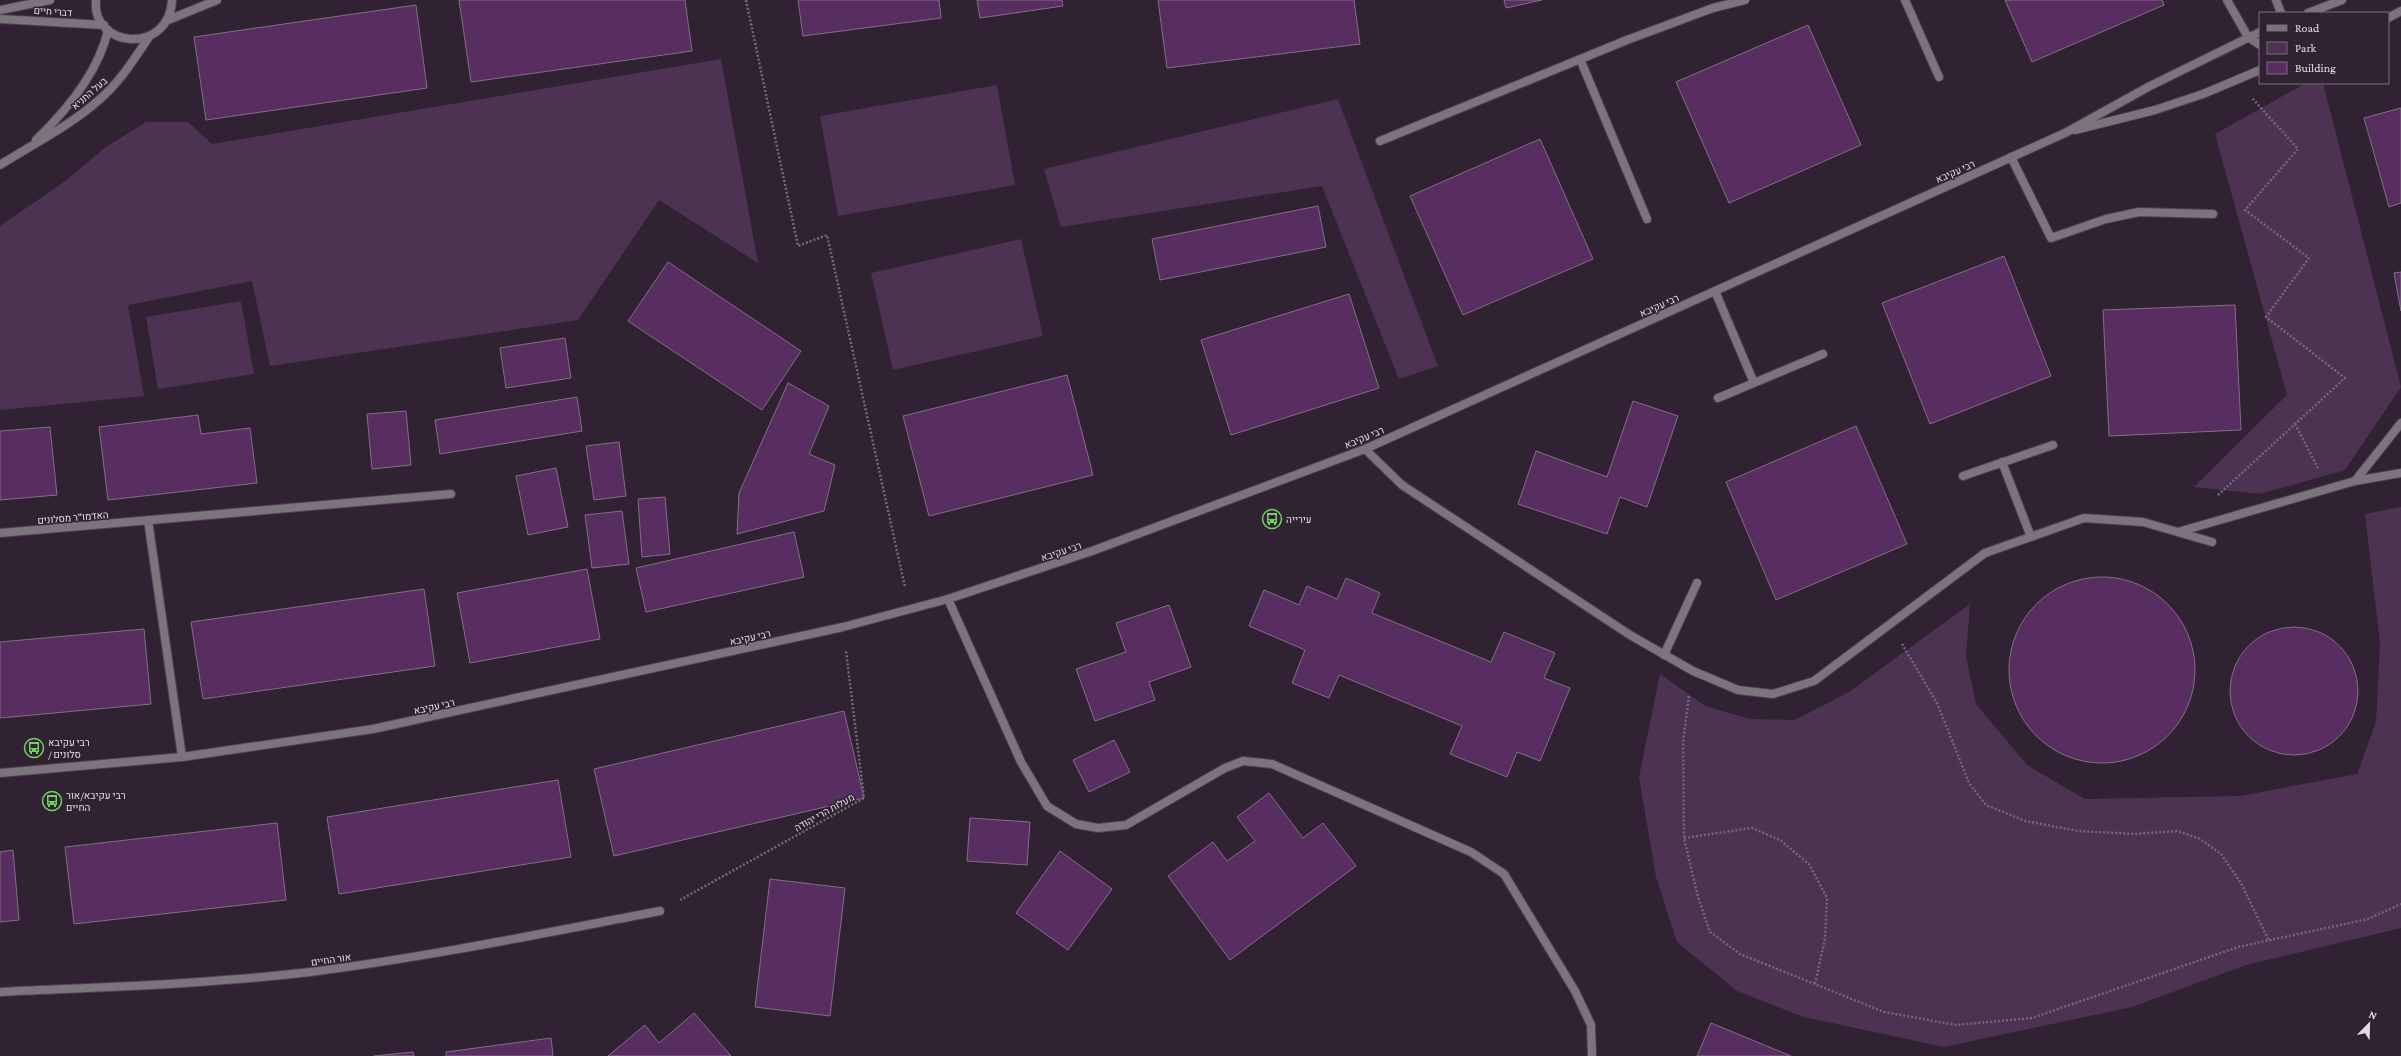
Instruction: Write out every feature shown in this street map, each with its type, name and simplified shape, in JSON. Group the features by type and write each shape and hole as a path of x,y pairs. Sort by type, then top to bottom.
{"street":[{"name":"דברי חיים","path":"0,10 50,0"},
{"path":"96,0 99,15 106,28 128,40 149,37 160,30 168,20 172,10 172,0"},
{"path":"168,20 217,0"},
{"path":"1380,141 1580,59 1713,8 1745,0"},
{"path":"1904,0 1939,77"},
{"path":"2227,0 2248,37 2259,44"},
{"path":"2276,0 2281,12"},
{"path":"2311,12 2342,0"},
{"path":"2389,17 2401,11"},
{"name":"דברי חיים","path":"0,19 106,28"},
{"name":"בעל התניא","path":"26,148 52,123 86,79 101,51 106,28"},
{"name":"רבי עקיבא","path":"0,773 182,757 373,729 843,627 948,599 1092,551 1365,449 2065,133 2150,86 2259,32"},
{"name":"בעל התניא","path":"0,165 69,123 101,99 124,73 149,37"},
{"path":"1580,59 1647,219"},
{"name":"רבי עקיבא","path":"2065,133 2155,110 2259,70"},
{"path":"2011,157 2051,238 2106,219 2139,212 2213,214"},
{"path":"1715,291 1754,383"},
{"path":"1718,398 1823,354"},
{"path":"2355,481 2401,423"},
{"path":"1963,476 2053,444"},
{"path":"1365,449 1402,485 1630,635 1693,671 1738,690 1773,694 1814,681 1985,553 2084,518 2143,522 2212,542"},
{"path":"2002,462 2032,537"},
{"path":"2178,532 2328,488 2355,481 2401,473"},
{"name":"האדמו\"ר מסלונים","path":"0,533 451,494"},
{"path":"148,520 182,757"},
{"path":"1664,655 1697,583"},
{"path":"948,599 1021,762 1047,806 1076,824 1098,828 1126,825 1225,768 1243,761 1265,763 1272,764 1472,852 1504,874 1575,991 1590,1025 1592,1056"},
{"name":"אור החיים","path":"0,992 132,986 310,972 461,949 660,911"}],"path":[{"path":"746,0 798,246 827,235 910,609"},
{"path":"2213,500 2345,378 2266,317 2309,258 2245,210 2298,149 2236,80"},
{"path":"2295,424 2328,488"},
{"path":"1890,625 1937,703 1969,783 1986,805 2025,821 2078,831 2134,834 2177,831 2200,839 2221,854 2241,883 2269,941"},
{"name":"מעלות הרי יהודה","path":"660,911 864,798 843,627"},
{"path":"1693,671 1683,742 1684,838 1698,897 1710,932 1740,954 1884,1012 1956,1025 2032,1018 2238,947 2368,919 2401,904"},
{"path":"1684,838 1752,828 1780,840 1809,864 1827,898 1825,939 1815,984"}],"green space":[{"path":"721,59 758,263 659,200 578,320 270,366 252,281 128,305 144,396 0,410 0,226 64,182 106,147 146,122 188,122 212,144"},
{"path":"2304,84 2323,84 2401,387 2345,470 2260,494 2194,487 2287,395 2215,134"},
{"path":"997,85 1015,185 838,216 820,116"},
{"path":"1338,99 1438,366 1399,379 1322,186 1061,227 1044,169"},
{"path":"1021,239 1043,336 893,370 871,273"},
{"path":"241,301 254,374 158,389 146,317"},
{"path":"2401,507 2401,928 2246,965 2132,1007 1944,1047 1804,1017 1737,991 1677,942 1656,877 1639,777 1660,674 1705,706 1750,719 1795,720 1849,692 1970,604 1966,656 1976,704 2027,765 2085,799 2240,796 2357,774 2376,722 2380,643 2365,514"}],"building":[{"path":"459,0 685,0 692,51 471,82"},
{"path":"798,0 939,0 941,18 803,36"},
{"path":"977,0 1062,0 1063,6 980,18"},
{"path":"1158,0 1354,0 1360,44 1167,68"},
{"path":"1504,0 1542,0 1506,8"},
{"path":"2005,0 2162,0 2164,5 2032,62"},
{"path":"416,5 427,88 206,120 194,37"},
{"path":"1808,25 1861,145 1729,203 1676,82"},
{"path":"2401,108 2401,203 2389,207 2364,118"},
{"path":"1540,139 1593,259 1463,315 1410,196"},
{"path":"1318,206 1326,247 1160,280 1152,239"},
{"path":"2004,256 2051,376 1930,424 1882,303"},
{"path":"668,262 801,351 762,410 628,321"},
{"path":"2401,272 2401,311 2394,273"},
{"path":"1349,294 1379,388 1231,435 1201,340"},
{"path":"2235,305 2241,430 2109,436 2103,310"},
{"path":"565,338 571,378 506,388 500,348"},
{"path":"1067,375 1093,475 929,516 903,416"},
{"path":"788,383 829,406 809,454 835,465 824,511 737,534 739,493"},
{"path":"577,397 582,431 440,454 435,420"},
{"path":"1633,401 1678,416 1647,507 1620,497 1607,534 1518,504 1536,451 1607,477"},
{"path":"406,411 411,465 372,469 367,414"},
{"path":"198,415 201,434 250,428 257,483 108,500 99,427"},
{"path":"1856,426 1907,544 1776,600 1726,482"},
{"path":"50,427 57,495 0,500 0,431"},
{"path":"619,442 626,496 594,500 586,446"},
{"path":"556,468 568,527 528,535 516,476"},
{"path":"665,497 670,554 642,557 638,499"},
{"path":"622,511 629,564 592,568 585,515"},
{"path":"794,532 804,577 646,612 636,568"},
{"path":"587,569 600,639 470,663 457,593"},
{"path":"2093,577 2111,577 2138,584 2154,592 2168,604 2180,618 2188,634 2195,661 2195,679 2188,706 2180,722 2168,736 2154,748 2138,756 2111,763 2093,763 2066,756 2050,748 2036,736 2024,722 2013,697 2009,679 2009,661 2016,634 2024,618 2036,604 2050,592 2075,581"},
{"path":"1346,578 1380,593 1372,613 1491,662 1504,632 1555,653 1544,678 1570,688 1540,761 1517,752 1507,777 1450,754 1462,726 1339,675 1329,698 1292,683 1305,650 1249,626 1264,590 1299,605 1307,586 1337,599"},
{"path":"424,589 435,666 203,699 191,622"},
{"path":"1169,605 1191,667 1149,682 1155,700 1095,721 1076,669 1126,652 1116,623"},
{"path":"2300,627 2324,634 2335,641 2344,650 2353,666 2357,678 2357,704 2351,721 2344,732 2335,741 2324,748 2307,754 2288,755 2264,748 2253,741 2244,732 2237,721 2231,704 2230,685 2237,661 2244,650 2253,641 2264,634 2281,628"},
{"path":"144,629 151,704 0,718 0,642"},
{"path":"844,711 864,798 614,856 594,769"},
{"path":"1114,740 1130,772 1089,792 1073,760"},
{"path":"558,780 571,857 339,894 327,817"},
{"path":"1269,793 1303,838 1323,823 1356,866 1230,960 1168,876 1213,842 1227,861 1255,841 1237,817"},
{"path":"970,818 1030,822 1027,865 967,861"},
{"path":"277,823 286,900 74,924 65,847"},
{"path":"13,850 19,920 0,922 0,852"},
{"path":"1060,851 1112,889 1068,950 1016,913"},
{"path":"770,879 845,888 830,1016 755,1007"},
{"path":"694,1013 731,1056 608,1056 645,1025 659,1043"},
{"path":"1711,1023 1791,1056 1697,1056"},
{"path":"551,1038 553,1056 446,1056 446,1052"},
{"path":"413,1052 414,1056 374,1056"}],"place":[{"name":"עירייה","path":"1272,519"},
{"name":"רבי עקיבא / סלונים","path":"34,748"},
{"name":"רבי עקיבא/אור החיים","path":"52,801"}]}
